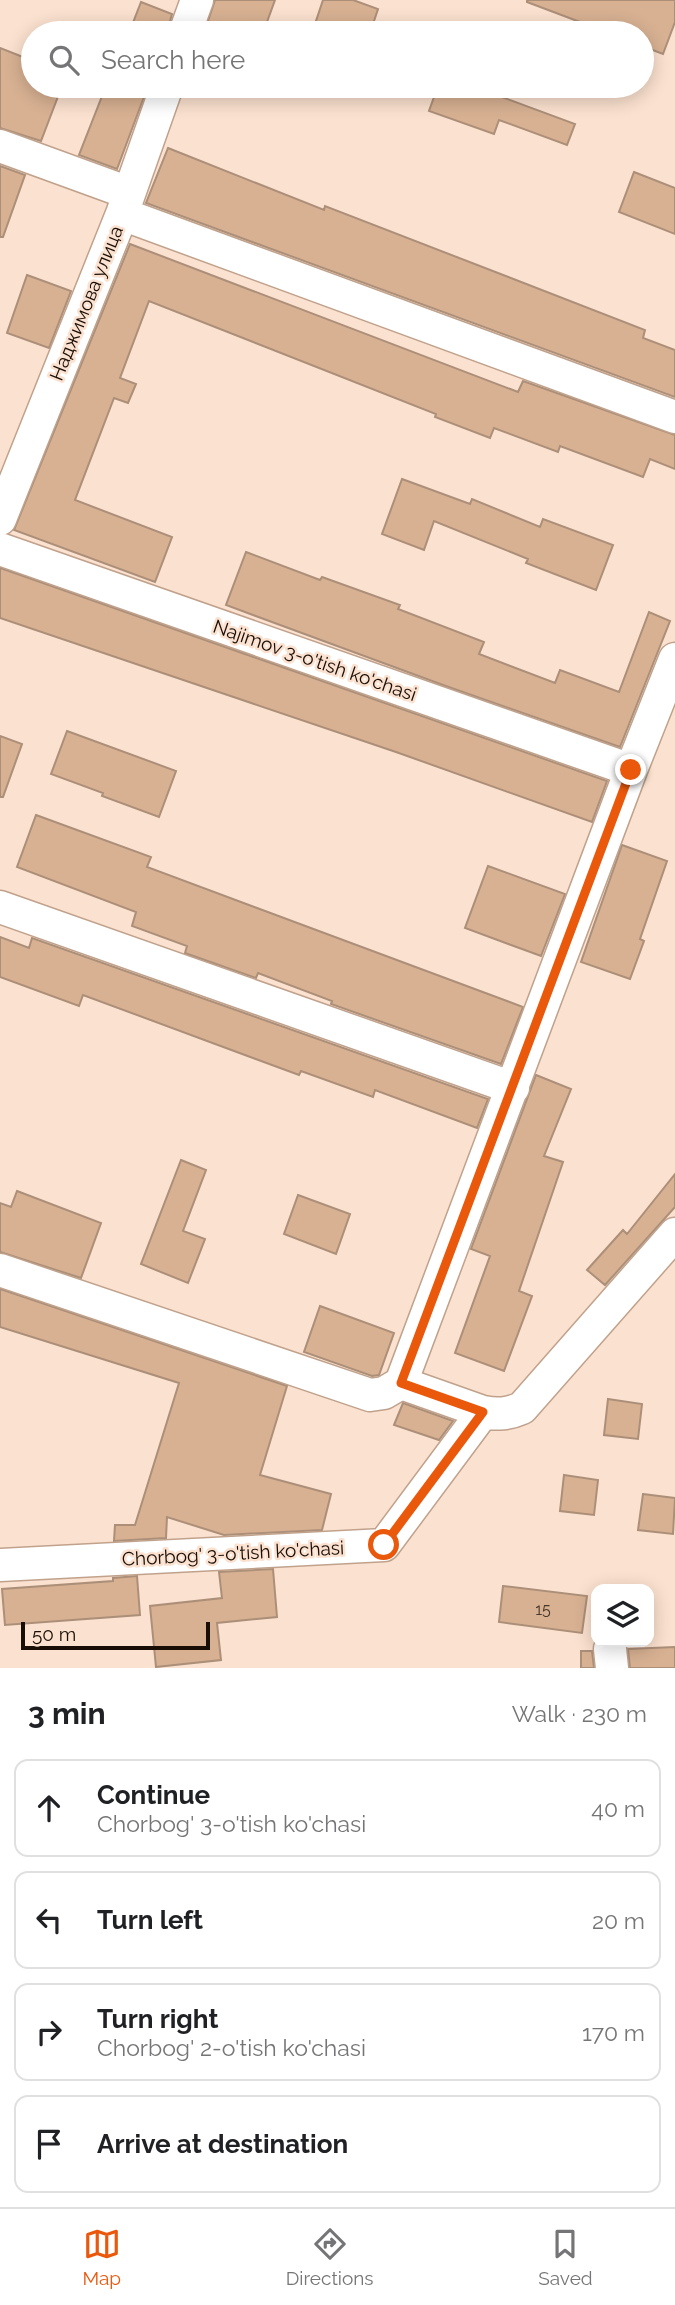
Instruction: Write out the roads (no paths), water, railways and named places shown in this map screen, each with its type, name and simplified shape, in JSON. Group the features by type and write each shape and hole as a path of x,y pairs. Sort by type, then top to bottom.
{"street":[{"path":"189,21 197,0"},
{"name":"Наджимова улица","path":"0,519 125,203 163,98"},
{"path":"0,146 125,203 675,417"},
{"name":"Najimov 3-o'tish ko'chasi","path":"0,549 631,770"},
{"path":"0,1270 370,1395 384,1393 401,1383 675,659"},
{"path":"0,907 513,1088"},
{"path":"401,1383 495,1415 522,1408 675,1234"},
{"name":"Chorbog' 3-o'tish ko'chasi","path":"0,1565 384,1545 483,1412"}]}
